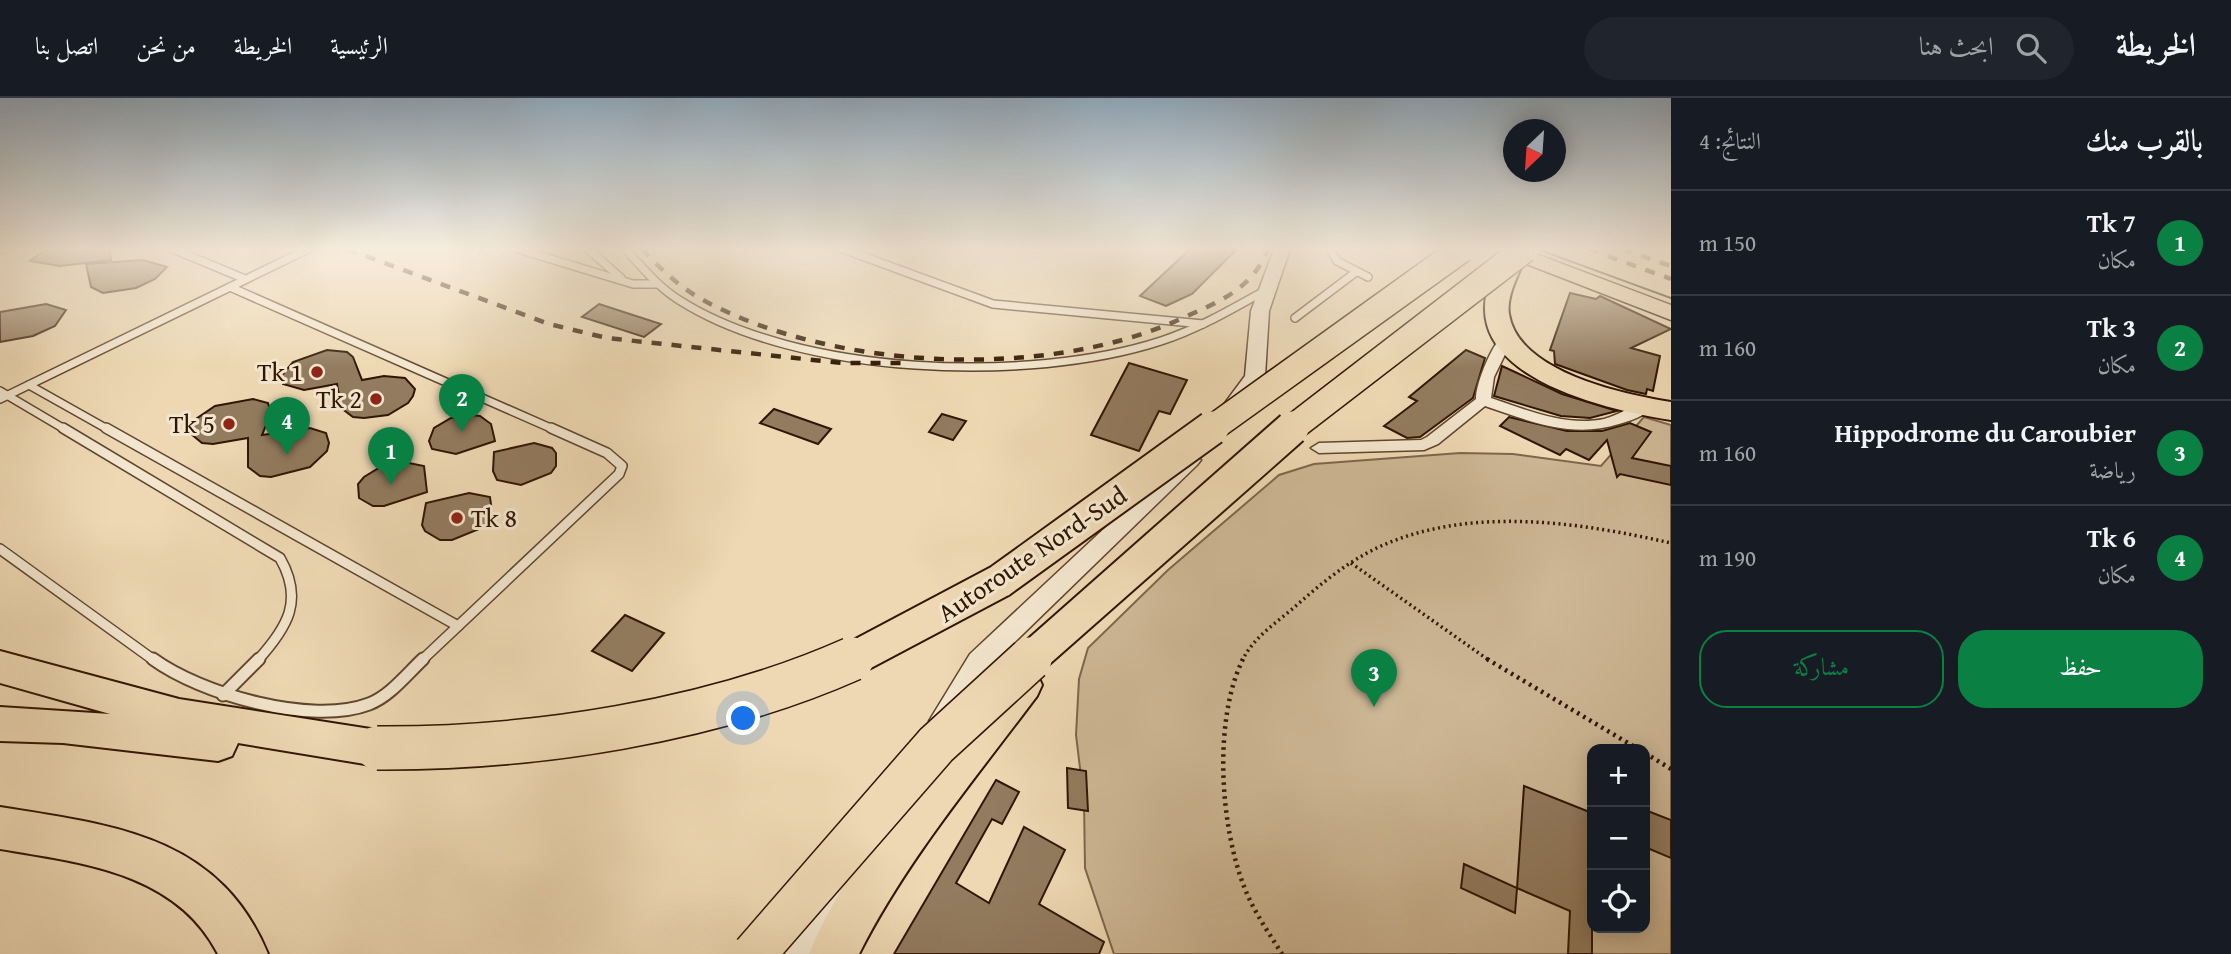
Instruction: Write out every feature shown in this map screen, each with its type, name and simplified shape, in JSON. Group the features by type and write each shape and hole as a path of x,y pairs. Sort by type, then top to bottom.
{"highway":[{"name":"Autoroute Nord-Sud","path":"377,748 448,749 566,735 689,712 808,678 868,652 1000,582 1407,289"},
{"path":"754,954 936,745 1078,615 1303,419 1469,289"},
{"path":"1502,289 1496,311 1506,338 1518,352 1550,376 1600,397 1658,409"},
{"path":"1612,289 1671,313"},
{"path":"1628,289 1671,304"},
{"path":"833,954 868,888 911,827 1078,615"},
{"path":"0,667 179,716 377,748"},
{"path":"0,724 64,726 284,750 326,752 377,748"},
{"path":"0,828 106,847 174,873 213,900 238,939 244,954"}],"street":[{"path":"802,954 979,662 1199,450 1255,376 1260,311 1266,290"},
{"path":"1484,401 1482,394 1487,377 1500,357 1506,338"},
{"path":"1319,448 1424,445 1437,438 1469,407 1484,401 1577,428 1625,419 1658,409"}],"lane":[{"path":"2,395 29,385 226,289"},
{"path":"0,549 168,670 191,683 223,695 263,703 330,710 350,709 369,704 391,689 613,483 622,466 607,453 234,289"},
{"path":"665,289 682,301 719,319 789,343 867,360 932,368 996,370 1099,356 1168,339 1205,324 1266,290"},
{"path":"952,289 993,304 1205,324"},
{"path":"1295,318 1334,289"},
{"path":"29,385 458,626"},
{"path":"2,395 280,558 290,571 293,587 290,614 276,639 223,695"}],"path":[{"path":"1282,954 1245,889 1225,805 1225,736 1231,686 1252,645 1319,585 1351,563 1394,541 1447,527 1567,523 1671,543"},
{"path":"1351,563 1472,650 1630,744"},
{"path":"1650,756 1671,769"}],"shaded area":[{"path":"1644,417 1671,425 1671,954 1114,954 1085,868 1084,801 1076,735 1079,679 1088,648 1168,570 1279,475 1314,464 1460,453 1513,454 1601,466"}],"building":[{"path":"95,289 130,289 103,293"},
{"path":"1148,289 1197,289 1166,306 1140,296"},
{"path":"1570,293 1596,299 1600,296 1671,329 1631,348 1660,356 1653,391 1647,389 1646,394 1627,390 1555,364 1554,351 1550,350"},
{"path":"46,304 66,310 55,326 33,336 0,342 0,312"},
{"path":"599,304 661,324 644,337 582,317"},
{"path":"327,350 347,352 353,357 362,380 384,376 405,378 415,389 413,396 408,403 388,415 353,417 341,408 337,384 304,390 283,384 282,375 293,362"},
{"path":"1466,350 1485,358 1473,398 1420,437 1407,438 1384,426 1417,401 1409,397"},
{"path":"1129,363 1187,380 1170,414 1159,411 1139,451 1091,435"},
{"path":"1502,366 1562,394 1617,411 1590,418 1561,416 1494,396"},
{"path":"253,399 268,403 271,413 262,435 310,428 326,433 329,443 327,451 310,467 271,477 260,476 248,467 248,438 213,444 202,443 191,434 196,419 215,406"},
{"path":"774,409 831,429 818,444 760,423"},
{"path":"942,414 966,421 953,440 929,432"},
{"path":"480,416 491,424 495,441 456,454 432,449 429,441 434,428 451,418"},
{"path":"1509,417 1567,431 1602,431 1630,423 1651,432 1632,458 1671,466 1671,485 1620,474 1617,477 1607,440 1589,460 1566,449 1560,455 1500,426"},
{"path":"534,443 552,448 556,453 556,466 551,473 521,485 497,480 493,471 494,452"},
{"path":"404,462 424,466 427,492 384,506 373,506 359,498 358,484 364,477 382,466"},
{"name":"Tk 8","path":"469,493 490,497 492,512 484,527 452,540 440,540 425,531 422,525 426,503"},
{"path":"625,615 664,633 632,671 592,651"},
{"path":"1067,768 1086,771 1088,811 1068,808"},
{"path":"996,780 1019,792 1002,824 992,819 956,883 989,903 1024,827 1065,850 1039,904 1104,942 1099,954 894,954"},
{"path":"1524,786 1587,811 1587,933 1592,933 1592,954 1568,954 1570,911 1517,888"},
{"path":"1650,812 1671,820 1671,858 1650,849"},
{"path":"1464,864 1517,888 1515,913 1461,888"}],"tram line":[{"path":"1646,289 1671,298"}],"railway":[{"path":"455,289 549,324 607,338 842,363 910,363"},
{"path":"686,289 703,300 755,323 812,341 874,353 938,359 1001,359 1064,352 1122,340 1176,321 1238,289"}],"place":[{"name":"Tk 1","path":"317,372"},
{"name":"Tk 2","path":"376,399"},
{"name":"Tk 5","path":"229,424"},
{"name":"Tk 3","path":"462,432"},
{"name":"Tk 6","path":"287,455"},
{"name":"Tk 7","path":"391,485"},
{"name":"Tk 8","path":"457,518"},
{"name":"Hippodrome du Caroubier","path":"1374,707"}]}
